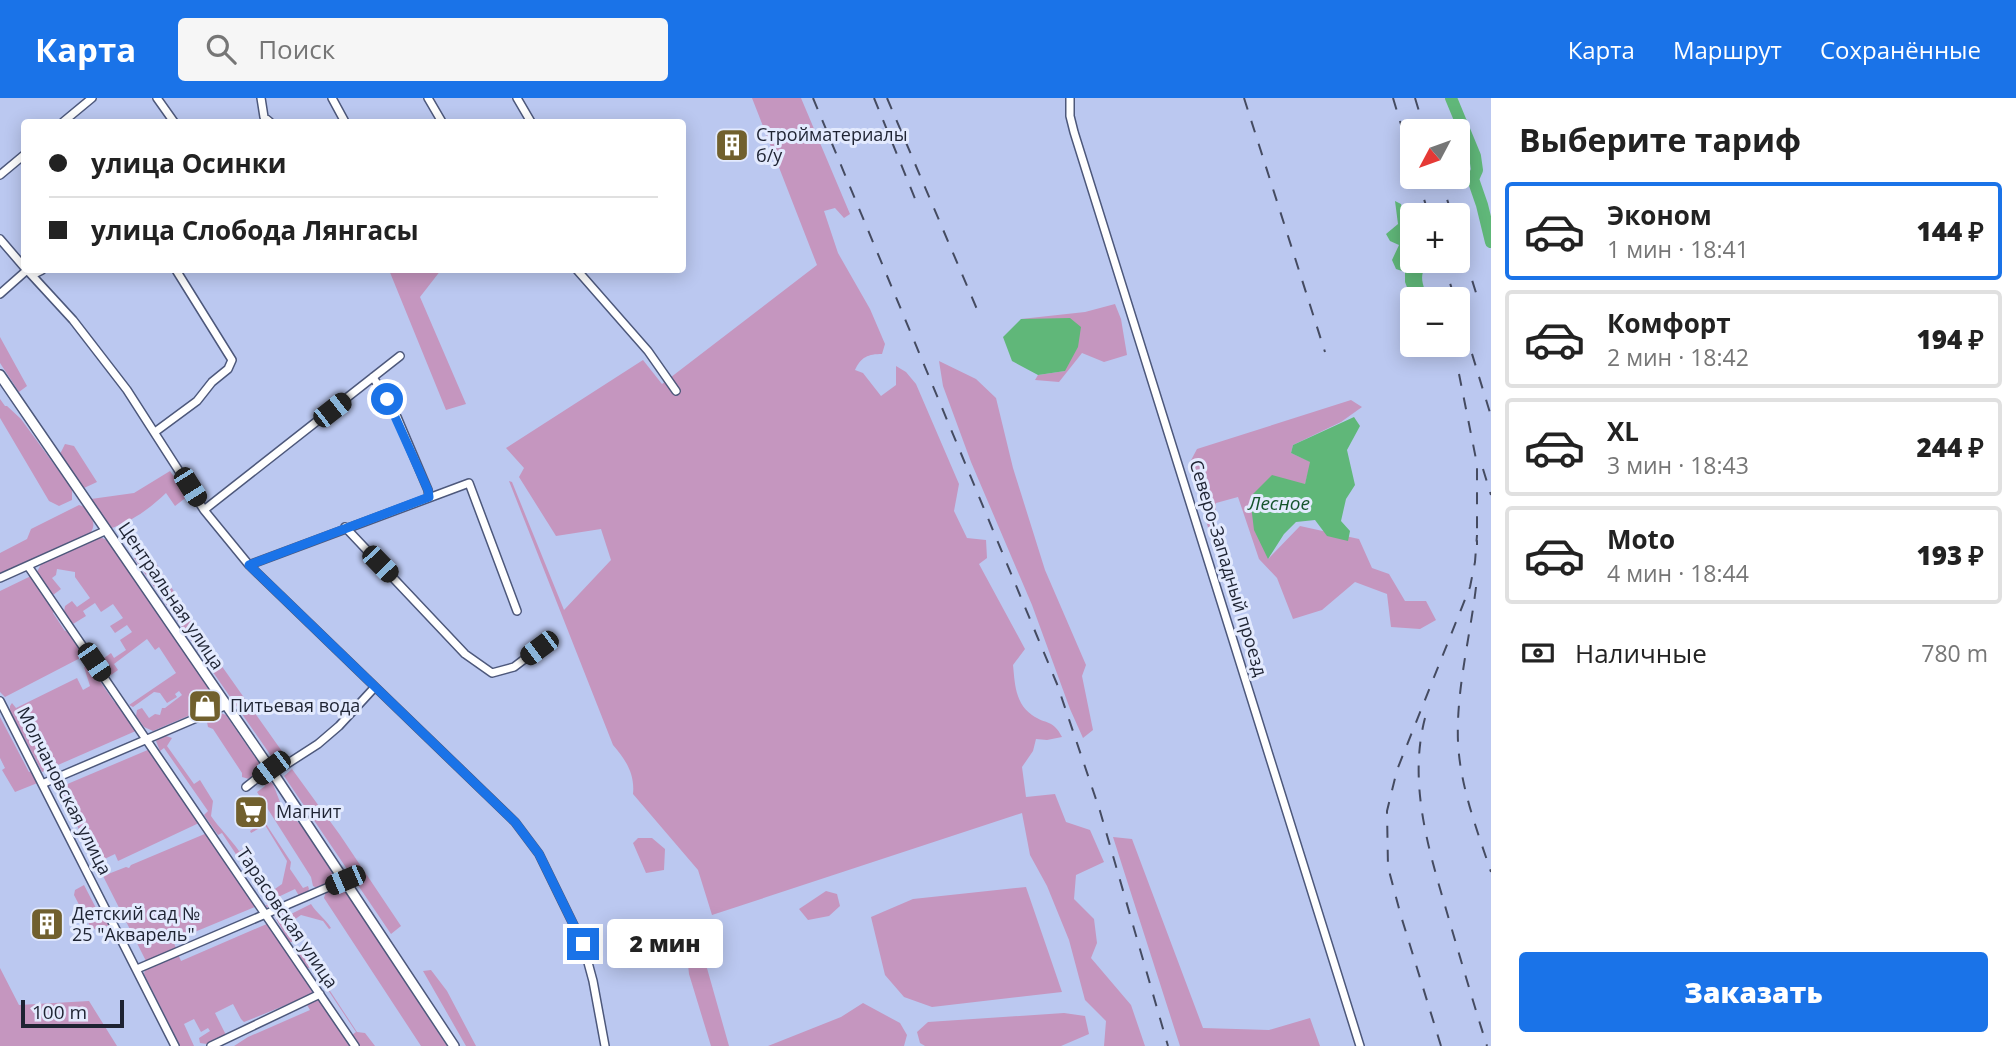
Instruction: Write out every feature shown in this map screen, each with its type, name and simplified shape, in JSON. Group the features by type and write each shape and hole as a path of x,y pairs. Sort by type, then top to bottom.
{"street":[{"path":"67,119 92,98"},
{"path":"156,98 172,119"},
{"path":"261,98 266,119"},
{"path":"332,98 343,119"},
{"path":"428,98 440,119"},
{"path":"517,98 529,119"},
{"name":"Северо-Западный проезд","path":"1070,98 1070,116 1078,145 1360,1046"},
{"path":"0,175 21,158"},
{"path":"0,239 21,262"},
{"path":"0,294 24,273"},
{"path":"31,273 73,320 127,390 204,510 249,565 515,822 539,854 583,944 606,1046"},
{"path":"155,432 197,401 212,382 228,369 232,360 178,273"},
{"path":"580,273 649,351 676,391"},
{"path":"204,510 400,356"},
{"name":"Центральная улица","path":"0,375 272,771 454,1046"},
{"path":"373,377 397,418 429,497"},
{"path":"249,565 468,483 517,611"},
{"path":"345,527 465,654 492,673 514,667 539,648"},
{"path":"0,578 107,530"},
{"name":"Тарасовская улица","path":"28,566 355,1046"},
{"path":"246,787 329,735 374,688"},
{"name":"Молчановская улица","path":"0,701 176,1046"},
{"path":"42,784 227,705"},
{"path":"136,970 345,880"},
{"path":"212,1046 320,995"}],"shaded area":[{"path":"752,98 801,98 850,214 844,218 835,208 824,211 838,253 870,309 885,344 882,354 866,357 855,370 863,373 881,396 896,385 896,366 906,372 916,384 959,484 954,511 967,538 986,540 987,558 979,564 1025,649 1013,665 1019,699 1026,710 1052,725 1062,737 1036,739 1033,751 1022,767 1026,797 1055,794 1066,822 1090,830 1104,862 1076,875 1074,899 1094,919 1097,943 1091,958 1131,1005 1145,1046 1104,1046 1106,1021 1085,1000 1069,940 1047,886 1030,855 1022,813 712,915 698,870 633,794 633,780 629,768 613,745 509,481 512,482 564,610 611,560 601,529 556,536 519,477 524,468 506,448 643,360 662,384 817,265"},
{"path":"390,273 439,273 420,297 466,404 446,410"},
{"path":"1115,304 1121,319 1127,355 1104,362 1082,353 1059,382 1035,380 1038,375 1065,371 1021,319 1085,312"},
{"path":"0,337 27,386 19,392 0,363"},
{"path":"939,361 976,379 996,398 1013,468 1045,570 1086,665 1082,676 1093,730 1083,738 1032,605 971,462 943,386"},
{"path":"0,399 21,419 72,489 72,500 59,506 49,501 0,418"},
{"path":"1351,400 1362,407 1341,422 1293,445 1291,453 1311,462 1305,484 1268,559 1300,526 1359,539 1372,568 1389,574 1405,601 1426,601 1436,620 1420,629 1391,627 1387,594 1355,582 1322,610 1293,619 1277,578 1259,559 1238,497 1216,503 1213,544 1189,464 1197,449"},
{"path":"65,444 74,446 97,482 84,488 60,454"},
{"path":"170,471 188,496 175,506 166,493 141,514 112,528 91,499 134,493"},
{"path":"79,505 85,507 92,520 90,533 0,575 0,553 27,539 31,529"},
{"path":"100,537 109,541 216,698 216,704 153,731 144,727 136,716 137,710 142,708 149,718 155,714 160,715 162,708 182,695 179,691 175,694 177,697 167,703 160,693 154,692 133,707 129,705 176,673 159,647 155,650 147,639 114,664 118,670 111,675 107,674 100,661 111,653 114,658 126,650 120,640 132,632 127,625 115,633 110,626 123,618 113,604 101,612 95,603 83,611 86,616 73,624 64,612 65,606 72,601 77,607 90,598 75,577 75,572 57,569 52,578 61,589 53,595 37,572 41,564"},
{"path":"150,554 221,665 286,757 276,763 134,558"},
{"path":"31,576 56,610 53,613 65,631 69,629 86,655 5,697 0,692 0,591"},
{"path":"92,664 99,674 97,677 115,703 118,701 138,730 42,772 10,711 10,706 12,703 16,708 77,678 83,690 90,686 84,667"},
{"path":"218,712 226,715 261,766 260,772 249,779 242,777 213,729 208,727 209,716"},
{"path":"0,717 29,772 33,770 40,782 15,792 2,770 5,768 0,758"},
{"path":"163,735 172,738 167,746 194,784 200,780 213,801 211,816 214,821 239,851 246,848 258,866 255,873 249,874 222,833 218,835 204,815 208,811 164,748 160,751 156,741"},
{"path":"150,749 199,823 118,861 115,854 96,863 58,788"},
{"path":"292,769 401,926 391,934 284,776"},
{"path":"267,780 273,784 280,802 301,825 335,876 333,881 317,888 313,886 311,877 257,792 265,786 262,782"},
{"path":"264,821 291,862 290,869 303,888 308,886 309,889 307,893 299,896 295,889 276,898 278,905 270,908 265,906 271,902 258,881 263,877 272,891 282,884 287,861 265,825 251,833 250,831"},
{"path":"207,833 257,906 173,941 176,948 146,961 103,876 129,868"},
{"path":"1113,837 1132,839 1203,1028 1269,1030 1310,1018 1320,1046 1180,1046"},
{"path":"638,838 652,838 665,849 664,870 646,873 633,843"},
{"path":"84,885 96,908 102,905 111,925 108,927 98,931 90,926 74,895 75,890"},
{"path":"1026,887 1062,992 932,1007 904,997 885,975 871,917 913,899"},
{"path":"343,888 447,1046 421,1046 324,898 326,891"},
{"path":"826,891 837,894 840,906 829,916 808,920 799,909"},
{"path":"311,904 331,928 323,921 301,915 291,922 299,933 302,931 304,934 294,942 289,942 274,915 281,911 285,917"},
{"path":"269,923 313,989 313,994 244,1022 233,1004 215,1013 226,1035 207,1044 200,1043 199,1038 210,1031 208,1028 201,1032 194,1019 184,1024 194,1046 180,1046 144,974 145,969 178,954 181,961"},
{"path":"302,945 308,947 315,957 313,965 357,1032 365,1033 375,1046 359,1046 352,1035 356,1032 312,966 307,969 297,954"},
{"path":"703,954 729,1046 711,1046 689,974 687,955"},
{"path":"0,968 19,1005 89,1001 117,1046 0,1046"},
{"path":"431,970 447,991 476,1046 466,1046 423,971"},
{"path":"317,998 352,1046 234,1046 248,1037 310,1010 306,1003"},
{"path":"863,1003 900,1023 907,1035 904,1046 768,1046 841,1017"},
{"path":"1064,1013 1085,1016 1089,1034 1061,1046 925,1046 920,1043 917,1032 928,1022"}],"water":[{"path":"1395,201 1400,204 1400,270 1396,269 1392,260 1399,245 1390,241 1386,234 1398,224"},
{"path":"1405,273 1423,273 1424,287 1407,287"},
{"path":"1070,318 1081,327 1078,347 1065,371 1038,375 1012,361 1003,337 1021,319"},
{"name":"Лесное","path":"1354,417 1360,426 1347,450 1355,485 1346,499 1341,521 1350,531 1348,541 1327,536 1315,520 1296,522 1284,534 1268,559 1254,530 1250,497 1272,475 1305,484 1310,462 1291,453 1293,445"}],"waterway":[{"path":"1451,98 1475,156 1477,170 1473,179 1491,242"}],"railway":[{"path":"813,98 1057,684 1100,811 1168,1046"},
{"path":"874,98 916,201"},
{"path":"887,98 979,314"},
{"path":"1244,98 1325,352"},
{"path":"1393,98 1400,121"},
{"path":"1415,98 1421,119"},
{"path":"1421,189 1425,203"},
{"path":"1444,189 1448,203"},
{"path":"1447,273 1451,287"},
{"path":"1470,273 1477,296"},
{"path":"1470,347 1491,416"},
{"path":"1459,374 1477,464 1477,545"},
{"path":"1483,469 1491,495"},
{"path":"1441,1046 1388,867 1387,811 1397,770 1470,587 1477,535"},
{"path":"1476,587 1461,684 1458,742 1466,791 1491,872"},
{"path":"1425,718 1419,770 1424,822 1436,873 1487,1046"}],"place":[{"name":"Стройматериалы б/у","path":"732,145"},
{"name":"Питьевая вода","path":"205,706"},
{"name":"Магнит","path":"251,812"},
{"name":"Детский сад № 25 \"Акварель\"","path":"47,924"}],"route":[{"path":"387,399 429,497 249,565 515,822 539,854 583,944"}]}
